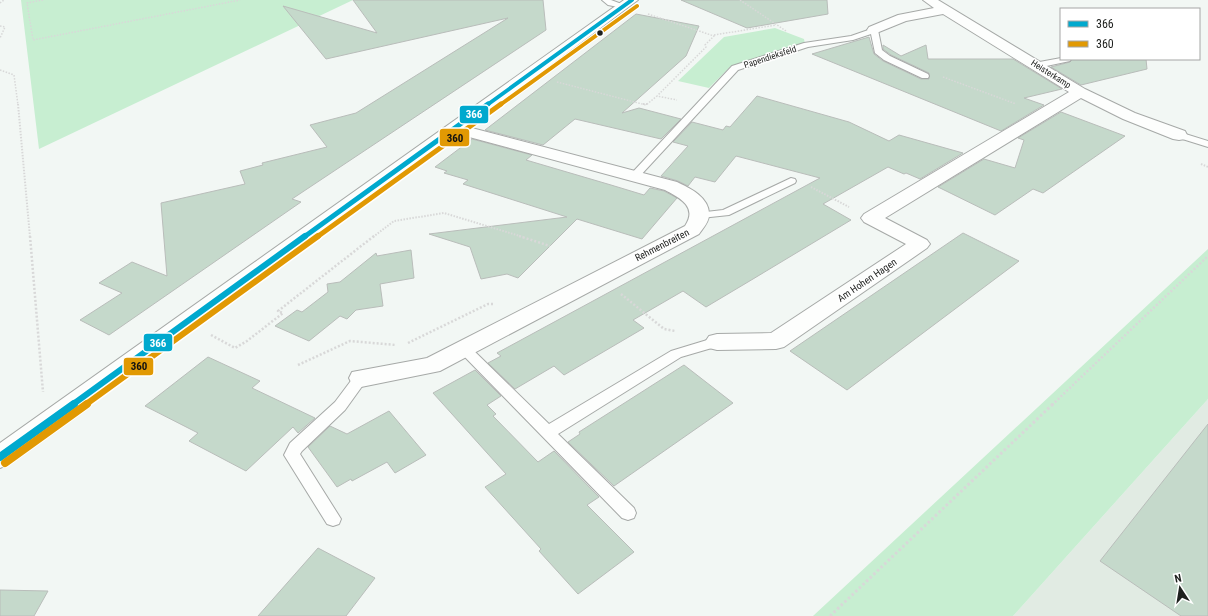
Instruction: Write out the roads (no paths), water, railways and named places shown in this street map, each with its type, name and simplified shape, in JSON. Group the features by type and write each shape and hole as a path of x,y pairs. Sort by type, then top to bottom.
{"street":[{"name":"Heisterkamp","path":"929,0 1080,92 1129,116 1179,135"},
{"path":"0,457 628,3"},
{"name":"Papendieksfeld","path":"874,30 904,18 945,10"},
{"name":"Am Hohen Hagen","path":"717,342 776,341 920,244 870,218 1080,92"},
{"path":"454,128 635,175 671,186 686,193 697,204 701,215"},
{"name":"Rehmenbreiten","path":"361,378 432,365 692,230 698,223 701,215"}],"lane":[{"path":"606,0 611,4 628,3"},
{"path":"874,30 878,51 887,58 925,76"},
{"name":"Papendieksfeld","path":"635,175 735,68 807,46 853,38 874,30"},
{"path":"1037,65 1062,60"},
{"path":"1179,135 1208,144"},
{"path":"701,215 725,212 791,181"},
{"name":"Am Hohen Hagen","path":"547,433 676,354 717,342"},
{"path":"464,349 628,514"},
{"path":"333,519 292,455 296,447 340,406 361,378"}]}
